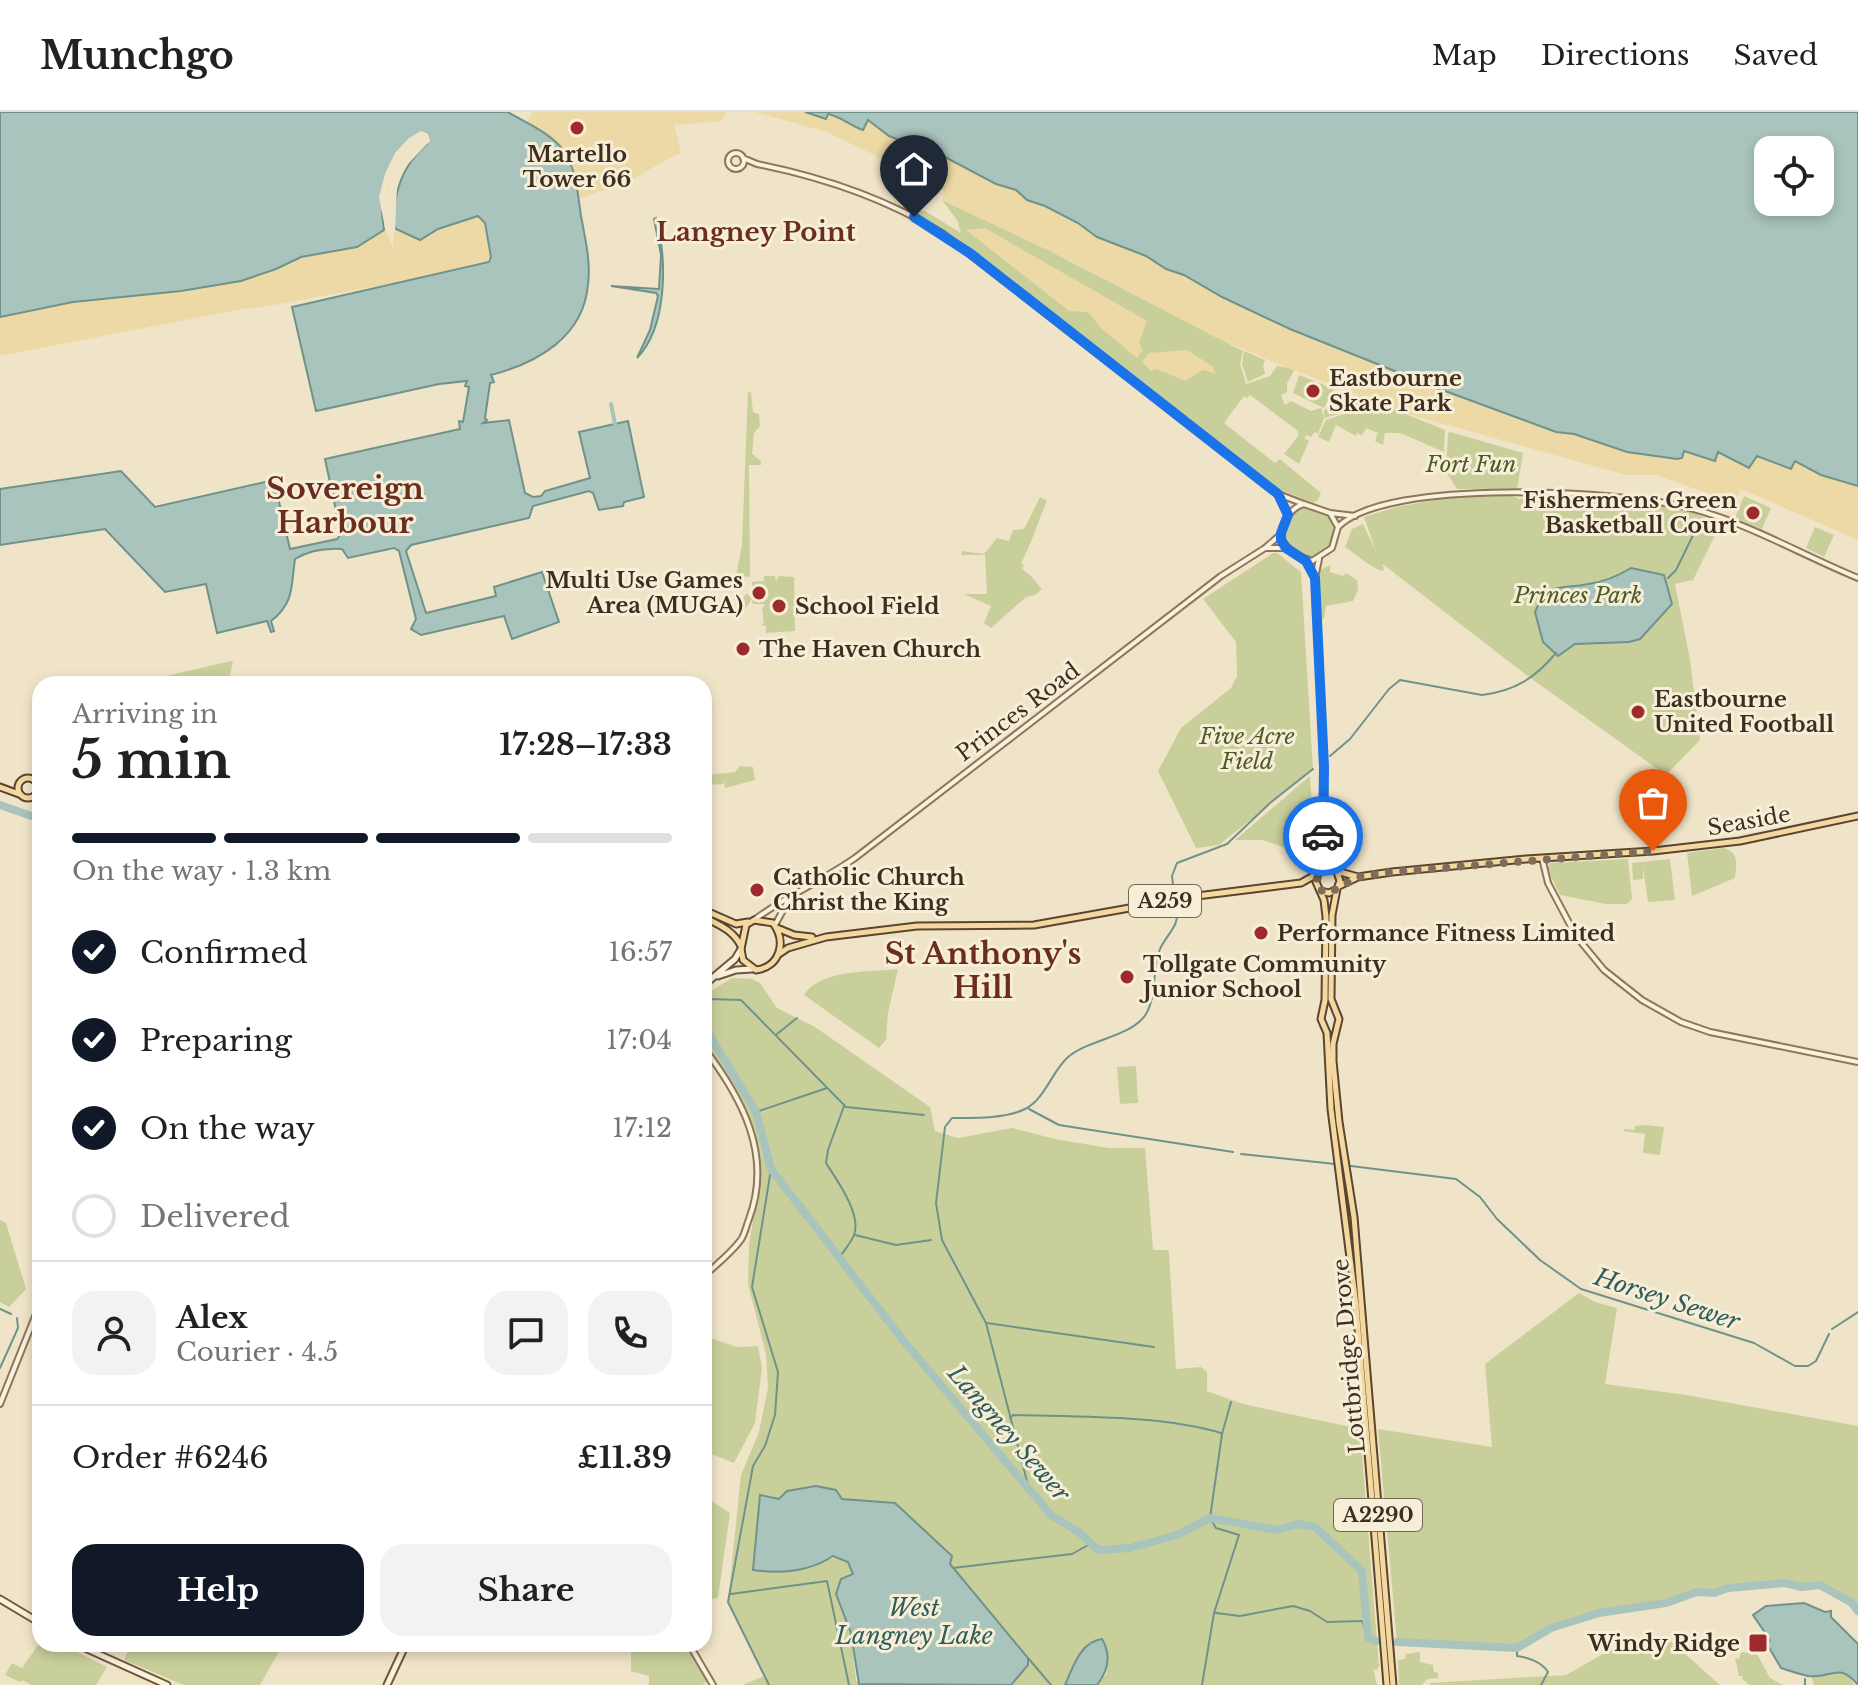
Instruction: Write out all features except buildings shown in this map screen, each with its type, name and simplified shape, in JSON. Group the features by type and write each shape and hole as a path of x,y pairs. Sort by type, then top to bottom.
{"main road":[{"path":"0,787 32,780"},
{"path":"20,782 20,794"},
{"path":"0,787 26,798 32,797"},
{"name":"Seaside","path":"1337,872 1358,877 1542,858 1616,855 1740,841 1858,816"},
{"path":"1326,868 1337,872 1340,881 1332,915 1331,999 1339,1019 1337,1026 1331,1028 1322,1022 1326,917 1316,882 1318,872 1326,868"},
{"name":"A259","path":"776,927 794,935 817,938 917,926 1030,926 1197,896 1301,883 1318,872"},
{"name":"Seaside","path":"1338,888 1358,877"},
{"name":"A259","path":"1301,883 1319,890"},
{"path":"1319,890 1329,893 1338,888"},
{"path":"712,914 736,924 768,921 776,927 780,940 779,954 769,967 736,970 713,979"},
{"path":"712,921 735,936 743,960 752,969"},
{"path":"713,979 735,959 741,948 744,929 752,921"},
{"name":"A259","path":"779,954 817,938"},
{"path":"1323,1014 1329,1010 1336,1012"},
{"name":"Lottbridge Drove","path":"1325,1026 1331,1109 1356,1305 1390,1685"},
{"name":"Lottbridge Drove","path":"1337,1026 1333,1061 1354,1217 1390,1685"},
{"path":"0,1599 32,1618"},
{"path":"94,1652 167,1685"},
{"path":"387,1685 402,1652"}],"street":[{"path":"757,164 733,168 728,160 735,153 757,164 847,188 901,210 942,233 1278,494 1330,513 1355,516"},
{"path":"742,166 743,158"},
{"path":"1338,527 1355,516 1395,503 1447,494 1498,492 1617,496 1691,509 1727,521 1858,578"},
{"path":"1278,494 1288,515"},
{"path":"1304,504 1288,515 1280,535 1286,548 1306,561 1315,578"},
{"path":"1306,561 1319,559 1335,545 1338,527 1330,513"},
{"name":"Princes Road","path":"752,921 773,905 789,899 855,858 1221,576 1280,535"},
{"path":"1265,548 1286,548"},
{"path":"1319,559 1315,578 1325,831 1330,858 1337,872"},
{"path":"1318,872 1325,831"},
{"path":"1542,858 1545,876 1563,915 1582,944 1604,970 1642,1000 1710,1032 1858,1062"},
{"name":"Princes Road","path":"776,927 782,908 789,899"},
{"path":"712,1060 746,1113 758,1159 758,1181 753,1210 742,1239 712,1268"},
{"path":"0,1404 32,1324"},
{"path":"694,1652 713,1685"}],"green space":[{"path":"942,200 1050,251 1243,351 1240,364 1246,384 1270,376 1277,366 1295,369 1287,383 1287,392 1281,395 1285,405 1291,401 1311,411 1321,408 1324,418 1318,434 1315,432 1311,437 1307,435 1304,438 1309,441 1299,464 1284,454 1298,436 1298,431 1250,395 1247,398 1244,396 1224,423 1275,463 1280,459 1321,493 1318,500 1313,503 1286,494 941,229 910,210 925,211 961,233 957,220"},
{"path":"1244,351 1265,360 1265,374 1248,382 1242,364"},
{"name":"Eastbourne Skate Park","path":"1299,375 1334,389 1324,408 1293,393"},
{"path":"748,392 751,393 753,412 759,414 760,426 754,433 752,454 761,461 761,465 749,465 750,577 736,576 742,545"},
{"path":"1336,392 1356,400 1359,395 1445,430 1444,452 1400,433 1385,433 1383,445 1375,441 1378,433 1366,428 1362,436 1357,433 1356,436 1336,425 1329,442 1318,437 1326,420 1350,412 1354,404 1346,412 1324,418 1324,410 1328,409"},
{"name":"Fort Fun","path":"1450,432 1523,453 1517,489 1457,489 1446,472"},
{"name":"Princes Park","path":"1510,495 1519,499 1644,502 1669,506 1715,522 1718,529 1693,580 1675,584 1690,660 1700,740 1666,775 1529,677 1380,562 1364,517 1396,507 1452,497"},
{"name":"Fishermens Green Basketball Court","path":"1744,496 1771,508 1762,529 1735,518"},
{"path":"1040,497 1047,501 1021,563 1024,565 1022,569 1042,589 1026,597 991,628 984,623 991,606 964,594 987,594 985,555 961,555 962,551 984,554 997,538 1009,541 1013,530 1024,529"},
{"path":"1310,507 1327,515 1335,532 1327,549 1310,557 1293,549 1285,532 1293,515"},
{"path":"1363,524 1383,571 1345,547 1352,529"},
{"path":"1815,527 1834,535 1824,557 1806,548"},
{"name":"Five Acre Field","path":"1273,553 1301,572 1313,769 1219,845 1196,848 1158,771 1181,728 1231,688 1237,676 1236,642 1203,599"},
{"path":"1330,565 1330,572 1343,576 1346,573 1357,580 1358,590 1353,601 1326,606 1324,619 1319,619 1320,570"},
{"name":"School Field","path":"764,576 775,576 776,581 779,576 794,577 795,631 766,633 766,626 761,625 764,623 762,609 765,604 753,604 752,599 741,615 734,610 746,594 753,598 752,582 764,581"},
{"path":"231,661 233,662 230,676 166,676"},
{"path":"740,766 753,767 755,780 725,788 724,781 723,784 712,785 712,774 735,772"},
{"path":"1310,776 1316,859 1263,840 1235,840"},
{"path":"1723,848 1735,856 1735,878 1692,896 1687,853"},
{"path":"1628,859 1632,899 1627,904 1606,904 1560,895 1547,868 1550,863"},
{"path":"1670,859 1675,900 1648,902 1643,868 1643,879 1633,880 1632,863"},
{"path":"898,969 888,1013 886,1040 879,1048 804,995 811,987 833,976"},
{"path":"732,978 752,979 760,983 777,1008 815,1027 930,1107 935,1131 958,1138 1012,1128 1109,1148 1145,1148 1153,1250 1168,1250 1169,1253 1176,1369 1201,1367 1207,1372 1207,1391 1243,1404 1360,1429 1379,1666 1376,1671 1373,1668 1377,1685 1097,1685 1107,1673 1106,1646 1078,1655 1065,1685 1011,1685 1028,1665 950,1564 952,1556 895,1503 842,1499 838,1495 774,1573 807,1568 841,1557 851,1564 853,1574 836,1594 851,1633 859,1685 743,1685 764,1676 728,1602 741,1475 759,1432 768,1388 766,1354 748,1284 749,1245 759,1184 759,1160 747,1112 712,1054 712,990"},
{"path":"1136,1066 1138,1103 1120,1104 1117,1067"},
{"path":"1646,1125 1664,1127 1660,1155 1643,1153 1645,1134 1623,1131"},
{"path":"0,1220 6,1223 26,1289 9,1307 0,1302"},
{"path":"1579,1293 1595,1302 1617,1308 1605,1384 1686,1395 1858,1426 1858,1606 1820,1585 1802,1587 1784,1583 1728,1588 1714,1593 1697,1592 1666,1603 1599,1613 1551,1628 1517,1648 1397,1642 1378,1429 1492,1447 1485,1364"},
{"path":"712,1339 737,1347 758,1346 762,1368 755,1423 734,1463 712,1454"},
{"path":"712,1501 730,1513 718,1598 712,1599"},
{"path":"1666,1637 1720,1685 1430,1685 1566,1675 1617,1646"},
{"path":"33,1652 77,1652 107,1667 96,1685 31,1685 5,1675 12,1663 22,1668"},
{"path":"128,1652 279,1652 260,1685 184,1685 124,1660"},
{"path":"631,1652 692,1652 707,1682 702,1685 649,1685 649,1676 631,1671"},
{"path":"1420,1652 1420,1662 1433,1665 1438,1678 1427,1679 1422,1685 1399,1685 1398,1660 1405,1659 1406,1654"},
{"path":"1741,1652 1757,1654 1770,1678 1783,1685 1750,1685 1742,1679 1735,1658 1739,1659"},
{"path":"1838,1671 1848,1673 1854,1685 1814,1685 1811,1676"}],"sand":[{"path":"533,112 726,112 722,121 674,125 681,153 630,181 579,198 569,162 527,122"},
{"path":"755,112 894,112 1858,458 1858,540 1741,489 1735,503 1732,502 1734,490 1729,501 1656,475 1626,475 1405,413 1278,364 1215,337 1069,260 942,200 944,192 938,186 827,132"},
{"path":"395,209 469,209 482,216 492,265 0,356 0,265 382,221 393,248"},
{"path":"985,228 1147,321 1139,342 1143,350 1137,358 1101,328 1088,312 1069,311 966,230"},
{"path":"1187,350 1212,366 1216,374 1203,370 1185,381 1157,369 1151,371 1142,362 1149,353"}],"water":[{"path":"0,112 508,112 559,145 574,174 586,241 589,276 585,303 568,333 555,345 525,363 491,375 494,382 490,383 487,420 483,423 509,420 525,493 533,497 590,478 579,432 628,421 644,497 624,502 623,506 599,510 593,493 589,491 533,506 529,518 411,545 406,551 426,613 496,596 494,587 542,572 559,622 512,639 504,616 421,635 411,629 416,619 399,551 394,548 348,558 342,549 329,549 295,559 288,600 271,621 274,631 271,632 267,621 217,633 206,584 165,592 105,529 0,545 0,489 121,471 155,507 274,480 290,549 337,539 341,534 325,459 460,429 459,421 463,422 469,387 465,386 467,381 439,384 316,411 292,307 489,262 491,257 485,223 478,216 438,229 420,240 396,229 393,224 405,170 427,144 420,136 392,166 382,213 384,230 357,247 301,257 241,281 181,291 73,302 0,317"},
{"path":"805,112 1858,112 1858,486 1821,475 1795,461 1791,469 1757,456 1749,468 1718,452 1715,461 1684,451 1682,458 1677,459 1627,452 1574,434 1556,432 1290,329 1184,275 1166,269 1146,256 1097,237 1078,223 1027,200 1016,190 996,184 909,138 902,141 889,136 868,120 863,130 828,114 826,119"},
{"path":"656,218 660,234 663,272 660,310 655,328 637,358 650,330 658,296 656,293 611,286 659,289 661,255"},
{"path":"1631,568 1664,575 1672,604 1640,639 1575,644 1558,656 1543,642 1535,612 1545,595 1556,588 1605,580"},
{"name":"West Langney Lake","path":"816,1486 836,1490 842,1499 895,1503 952,1556 950,1564 1028,1658 1028,1665 1011,1685 859,1684 851,1633 836,1594 841,1579 853,1574 848,1562 833,1556 814,1566 794,1570 753,1570 760,1495 779,1499 787,1491"},
{"path":"1804,1603 1825,1612 1831,1611 1831,1617 1858,1644 1858,1685 1840,1672 1808,1676 1781,1668 1768,1646 1770,1640 1753,1615 1766,1606"},
{"path":"1102,1639 1107,1651 1107,1663 1097,1685 1065,1685 1083,1650"}],"pier":[{"path":"421,131 428,134 430,141 406,166 397,184 395,233 389,224 395,179 406,160 423,141 401,159 388,189 386,233 379,197 385,174 395,153 409,138"}],"waterway":[{"path":"611,404 615,424"},
{"path":"1668,578 1676,570 1700,521"},
{"path":"1330,756 1350,739 1389,689 1400,680 1482,695 1494,693 1524,682 1556,653"},
{"path":"1174,893 1172,876 1177,863 1227,844 1270,803 1313,769"},
{"name":"Langney Sewer","path":"0,805 32,816"},
{"path":"1029,1489 986,1323 942,1240 936,1203 945,1127 952,1118 998,1116 1025,1109 1043,1093 1067,1058 1139,1022 1149,1007 1160,949 1175,924 1177,906"},
{"path":"712,999 741,1000 846,1107 924,1115"},
{"path":"777,1034 797,1018"},
{"name":"Langney Sewer","path":"712,1039 756,1112 771,1169 902,1339 1051,1515 1080,1533 1098,1550 1130,1548 1177,1535 1210,1518 1277,1530 1298,1524 1315,1527 1362,1571 1368,1638 1377,1641"},
{"path":"756,1112 827,1088"},
{"path":"840,1257 856,1227 847,1197 826,1163 844,1106"},
{"name":"Horsey Sewer","path":"1029,1109 1059,1125 1233,1152"},
{"name":"Horsey Sewer","path":"1241,1154 1335,1164"},
{"name":"Horsey Sewer","path":"1351,1166 1456,1179 1480,1197 1497,1219 1540,1260 1581,1289 1754,1343 1795,1366 1808,1366 1816,1361 1829,1334"},
{"path":"769,1685 728,1602 753,1466 765,1446 775,1415 778,1372 752,1287 771,1169"},
{"path":"855,1235 896,1245 931,1240"},
{"path":"0,1309 11,1314"},
{"name":"Horsey Sewer","path":"1832,1329 1858,1312"},
{"path":"0,1368 18,1328 17,1318"},
{"path":"987,1323 1154,1347"},
{"path":"1202,1685 1214,1613 1239,1535 1216,1528 1210,1518 1222,1434 1231,1402"},
{"path":"1010,1418 1013,1415 1146,1420 1221,1433"},
{"path":"953,1568 1072,1554 1090,1544"},
{"path":"731,1594 827,1581 849,1685"},
{"path":"1397,1642 1517,1648 1551,1628 1599,1613 1666,1603 1697,1592 1714,1593 1728,1588 1785,1583 1802,1587 1820,1585 1852,1603 1858,1611"},
{"path":"1216,1613 1240,1616 1293,1606 1310,1611 1327,1622 1362,1621 1368,1638"},
{"path":"1517,1648 1517,1656 1542,1665 1548,1672 1541,1685"},
{"path":"1028,1658 1051,1685"},
{"path":"1805,1679 1805,1685"}],"way so far":[{"path":"1323,836 1322,859 1316,882 1320,890 1326,893 1358,877 1392,872 1653,851"}],"place":[{"name":"Martello Tower 66","path":"577,128"},
{"name":"Eastbourne Skate Park","path":"1313,391"},
{"name":"Fishermens Green Basketball Court","path":"1753,513"},
{"name":"Multi Use Games Area (MUGA)","path":"759,593"},
{"name":"School Field","path":"779,606"},
{"name":"The Haven Church","path":"743,649"},
{"name":"Eastbourne United Football","path":"1638,712"},
{"name":"Catholic Church Christ the King","path":"757,890"},
{"name":"Performance Fitness Limited","path":"1261,933"},
{"name":"Tollgate Community Junior School","path":"1127,977"},
{"name":"Windy Ridge","path":"1758,1643"}],"district":[{"name":"Langney Point","path":"756,232"},
{"name":"Sovereign Harbour","path":"345,505"},
{"name":"St Anthony's Hill","path":"983,970"}],"route":[{"path":"914,217 971,254 1278,494 1288,515 1281,540 1286,548 1306,561 1315,578 1324,767 1323,836"}]}
